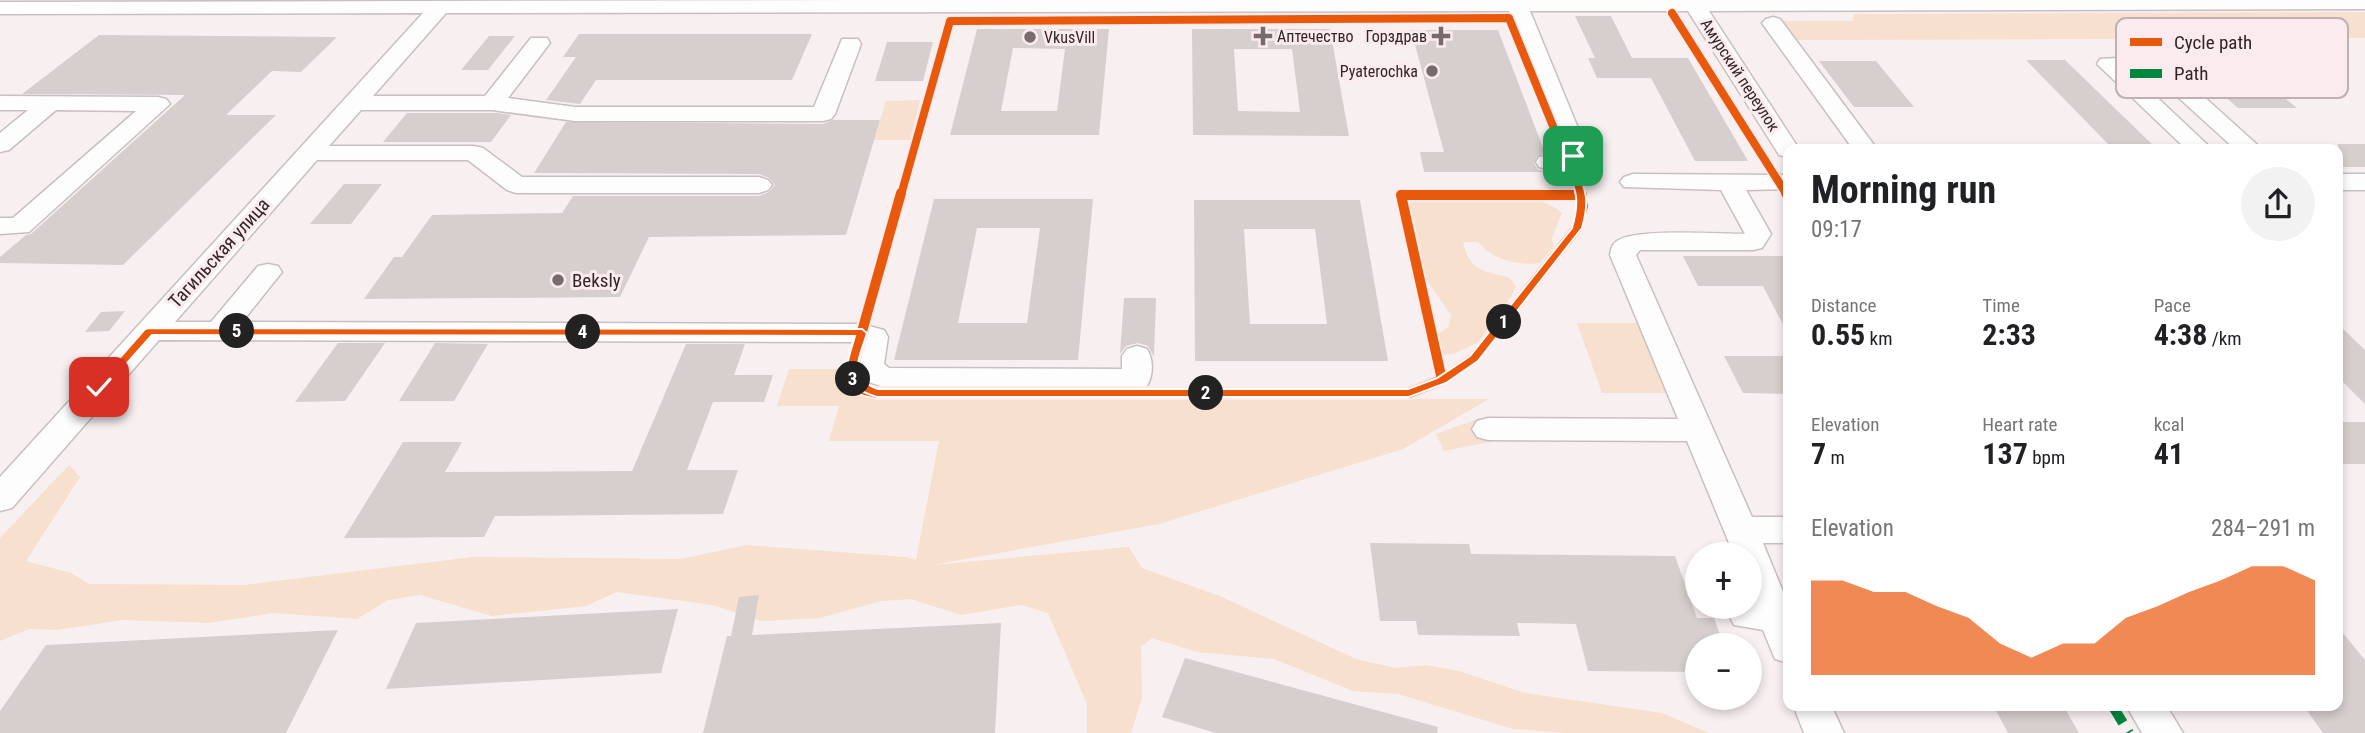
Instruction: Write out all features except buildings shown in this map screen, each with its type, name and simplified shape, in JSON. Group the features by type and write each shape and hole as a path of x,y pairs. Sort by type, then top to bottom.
{"street":[{"path":"0,8 440,7 478,4 975,14 1045,3 1517,5 1693,2 2359,2"},
{"name":"Амурский переулок","path":"1693,2 1784,144"},
{"path":"1517,5 1575,150 1568,159 1548,162"},
{"name":"Тагильская улица","path":"0,499 440,7"},
{"path":"1773,23 1837,97 1862,144"},
{"path":"492,103 539,43"},
{"path":"353,103 492,103 575,114 823,114 850,44"},
{"path":"2116,64 2108,64 2116,71"},
{"path":"2145,98 2195,144"},
{"path":"2192,98 2244,144"},
{"path":"0,103 158,104 20,226 0,226"},
{"path":"0,145 50,104"},
{"path":"309,153 474,153 516,185 759,185"},
{"path":"1633,182 1659,174 1729,182 1783,182"},
{"path":"1729,182 1758,234 1753,242 1636,242 1629,244 1623,251 1741,530 1771,626"},
{"path":"2343,182 2365,182"},
{"path":"219,331 268,272"},
{"path":"149,331 862,333 874,337 870,372 887,378 1136,379 1137,356"},
{"path":"1488,429 1544,436 1698,430"},
{"path":"1741,530 1783,530"},
{"path":"1815,711 1824,733"},
{"path":"2150,711 2163,733"}],"shaded area":[{"path":"2365,12 2365,38 2348,38 2348,18 2116,18 2116,39 1796,40 1783,21 1853,21 1854,14"},
{"path":"920,100 910,140 874,140 886,101"},
{"path":"1411,196 1514,197 1551,205 1562,213 1552,238 1554,249 1547,261 1541,263 1523,264 1506,260 1491,253 1478,242 1463,242 1474,264 1485,271 1510,278 1516,287 1508,302 1492,315 1494,329 1480,343 1454,353 1441,355 1436,336 1449,326 1451,315 1424,276 1406,199"},
{"path":"1577,323 1639,323 1668,393 1602,393"},
{"path":"789,369 849,369 856,389 876,398 1489,399 1403,449 1159,524 932,565 1129,547 1142,568 1222,597 1356,659 1396,668 1426,665 1459,671 1525,693 1662,713 1709,733 1565,733 1513,729 1398,694 1353,691 1274,659 1197,652 1152,638 1141,647 1142,698 1131,733 1087,733 1087,704 1048,613 1021,605 961,615 911,599 881,601 820,618 761,621 712,605 617,592 586,606 492,616 420,595 388,600 357,619 273,613 209,623 123,620 57,630 29,629 0,641 0,538 69,465 80,477 26,561 71,573 89,584 244,585 473,557 680,559 747,545 906,557 916,560 939,441 829,441 839,406 777,406"},
{"path":"1481,418 1495,441 1444,451 1436,434"}],"marked path":[{"path":"2116,711 2129,733"}],"cycle path":[{"path":"1672,13 1783,188"},
{"path":"1509,18 1579,187 1583,206 1577,228 1474,358 1442,380 1409,393 877,393 865,390 855,383 852,367 950,21 1509,18"},
{"path":"1442,380 1401,195 1582,195"}],"place":[{"name":"Аптечество","path":"1263,36"},
{"name":"Горздрав","path":"1441,36"},
{"name":"VkusVill","path":"1030,37"},
{"name":"Pyaterochka","path":"1432,71"},
{"name":"Beksly","path":"558,280"}],"route":[{"path":"99,387 149,331 862,333 852,367 852,378 865,390 877,393 1409,393 1441,380 1474,358 1577,228 1583,215 1583,206 1580,187 1568,159 1573,156"}]}
